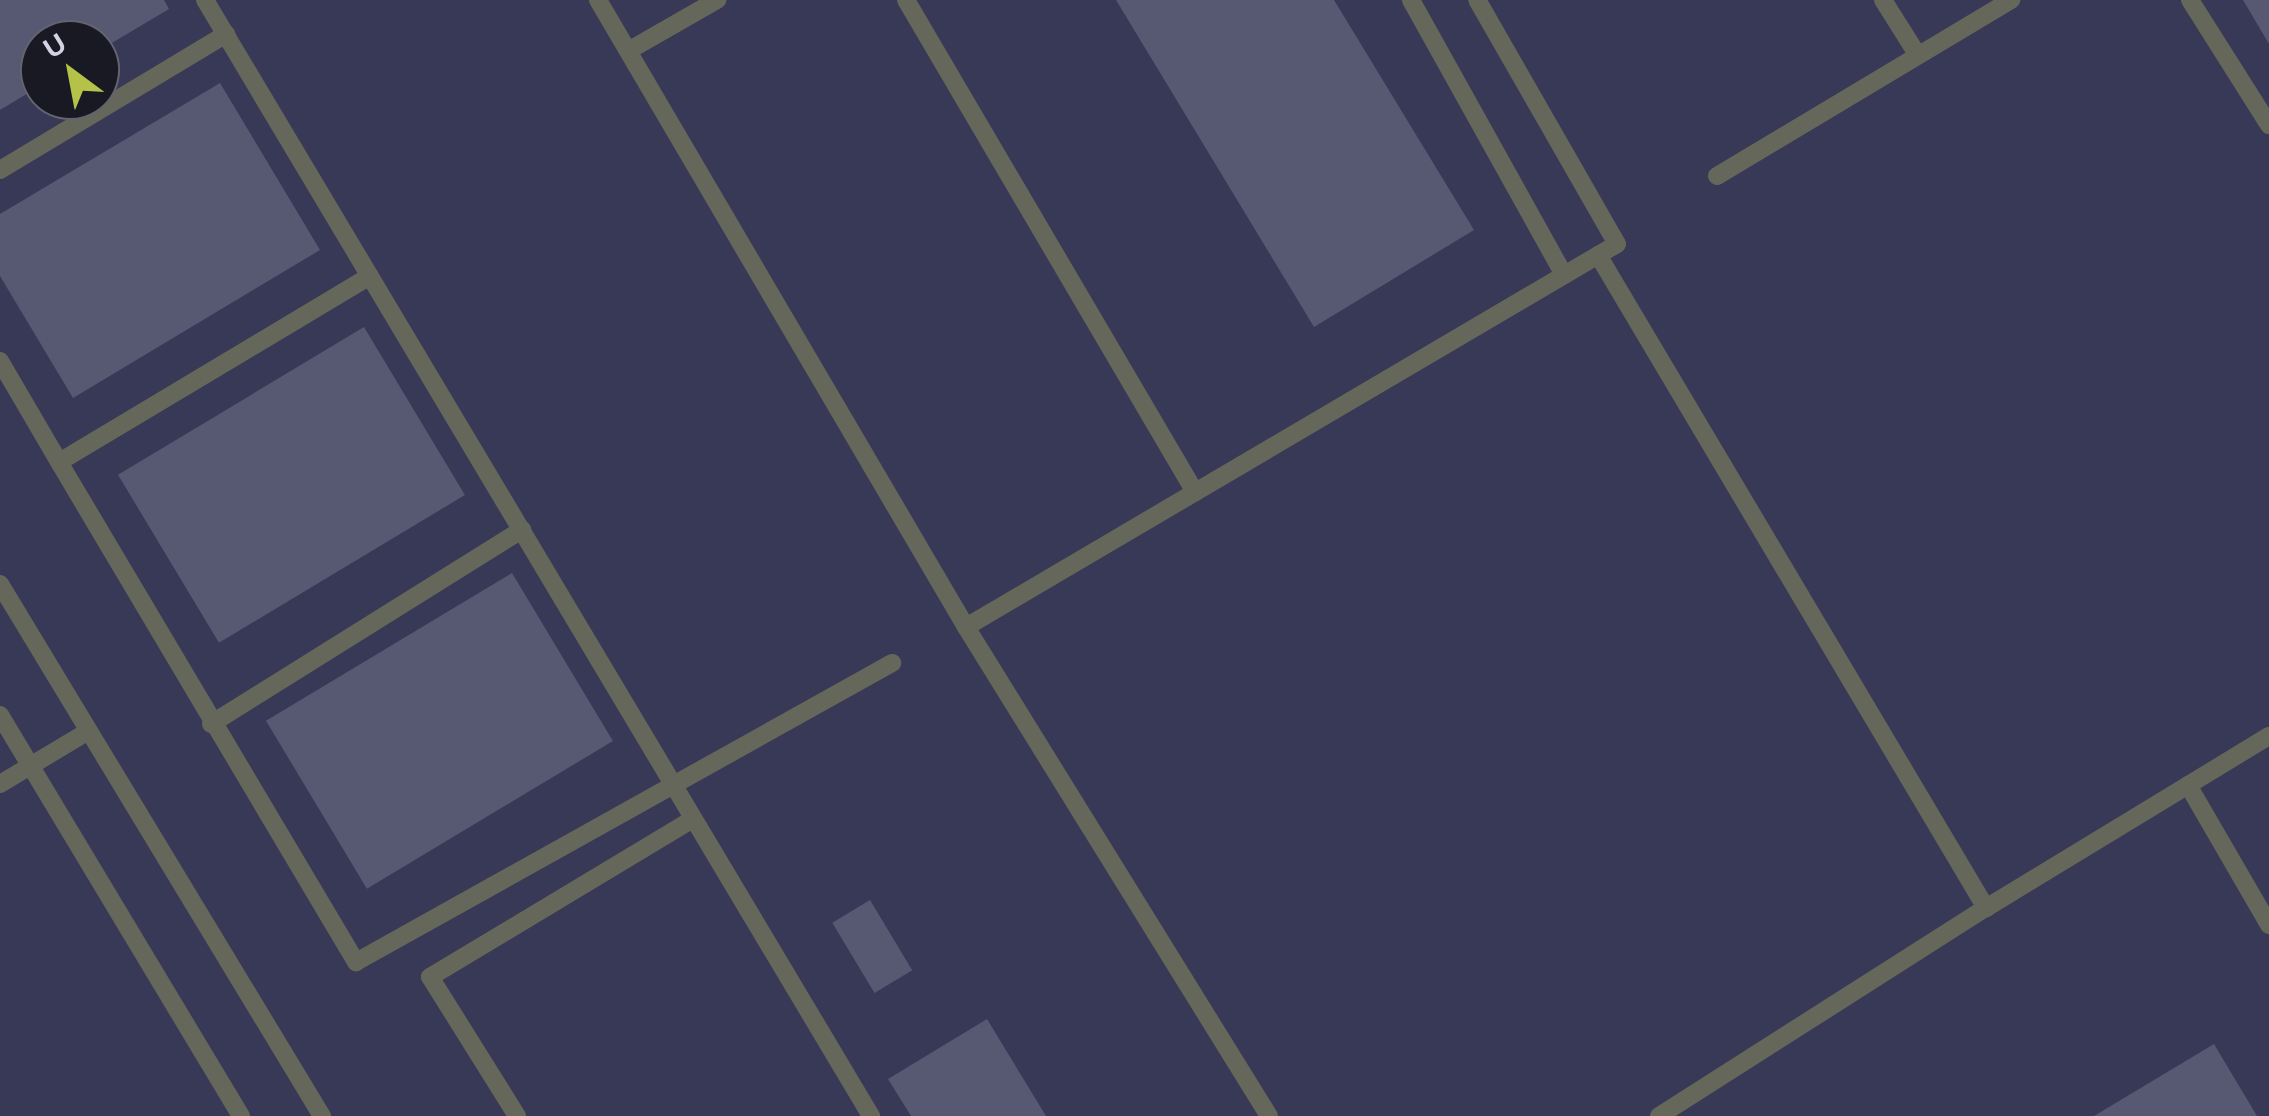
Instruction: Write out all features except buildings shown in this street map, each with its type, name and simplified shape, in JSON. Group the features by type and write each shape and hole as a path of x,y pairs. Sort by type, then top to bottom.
{"lane":[{"path":"206,0 871,1116"},
{"path":"598,0 966,627 1269,1116"},
{"path":"628,51 716,0"},
{"path":"906,0 1195,492"},
{"path":"1411,0 1564,275"},
{"path":"966,627 1617,244 1476,0"},
{"path":"1883,0 1918,54"},
{"path":"1718,176 2011,0"},
{"path":"2190,0 2269,125"},
{"path":"0,170 226,34"},
{"path":"1598,255 1986,908"},
{"path":"58,462 370,276"},
{"path":"0,361 211,724 356,962 892,662"},
{"path":"211,724 522,530"},
{"path":"0,584 322,1116"},
{"path":"0,714 242,1116"},
{"path":"0,784 87,732"},
{"path":"1659,1116 1986,908 2269,736"},
{"path":"2188,786 2269,925"},
{"path":"517,1116 430,978 694,818"}],"shaded area":[{"path":"0,0 2269,0 2269,1116 0,1116"}]}
